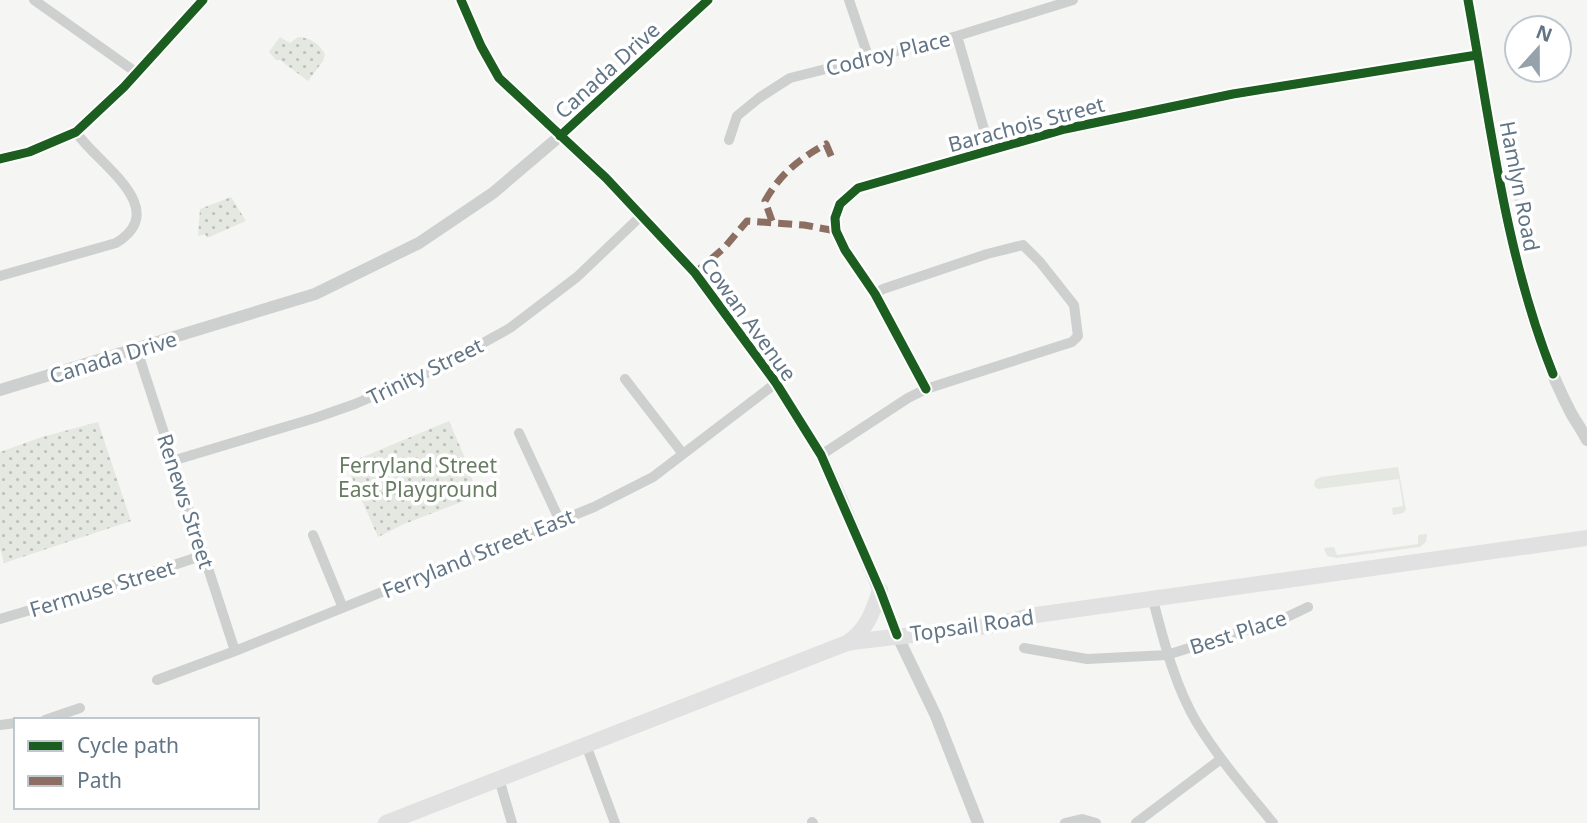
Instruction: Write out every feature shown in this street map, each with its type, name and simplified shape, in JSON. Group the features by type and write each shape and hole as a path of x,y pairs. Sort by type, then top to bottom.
{"main road":[{"name":"Topsail Road","path":"386,823 847,643 897,635 997,626 1029,616 1587,538"},
{"path":"847,643 858,637 871,618 880,590"}],"street":[{"path":"34,0 137,73"},
{"path":"0,159 29,152 76,132 137,73 203,0"},
{"name":"Cowan Avenue","path":"461,0 481,46 499,78 642,215 695,273 776,383 821,455 897,635 936,716 978,823"},
{"name":"Canada Drive","path":"0,390 315,294 369,270 419,243 475,206 560,136 708,0"},
{"path":"849,0 869,59"},
{"name":"Codroy Place","path":"729,140 737,117 759,98 790,78 957,36 1073,0"},
{"name":"Hamlyn Road","path":"1468,0 1507,224 1522,284 1553,374 1572,416 1580,424 1587,440"},
{"path":"957,36 990,150"},
{"name":"Barachois Street","path":"926,389 875,294 845,250 836,231 835,218 840,204 858,188 1065,129 1233,94 1477,55"},
{"path":"0,276 116,243 128,236 135,225 136,208 127,187 85,146 76,132"},
{"name":"Trinity Street","path":"172,461 315,418 436,369 510,328 577,277 642,215"},
{"path":"821,455 926,389 1072,342 1078,335 1074,305 1041,262 1023,245 987,254 875,294"},
{"name":"Renews Street","path":"137,350 235,651"},
{"path":"625,379 683,454"},
{"name":"Ferryland Street East","path":"157,680 594,506 653,477 776,383"},
{"path":"519,433 559,519"},
{"path":"313,535 343,608"},
{"name":"Fermuse Street","path":"0,619 204,555"},
{"path":"1153,600 1167,655 1195,721 1221,759 1273,823"},
{"name":"Best Place","path":"1024,648 1087,659 1167,655 1287,617 1308,607"},
{"path":"51,718 80,708"},
{"path":"586,745 615,823"},
{"path":"1136,823 1221,759"},
{"path":"499,779 512,823"},
{"path":"1065,823 1082,819 1096,823"}],"green space":[{"path":"280,37 290,43 298,37 310,40 325,54 308,81 280,60 276,60 269,52"},
{"path":"1513,138 1516,150 1509,152 1525,232 1533,232 1536,244 1532,249 1524,245 1521,238 1503,142"},
{"path":"231,197 246,221 207,238 205,234 198,236 200,209"},
{"name":"Ferryland Street East Playground","path":"449,421 468,465 477,496 378,537 346,464"},
{"path":"98,422 131,521 4,563 0,548 0,452"},
{"path":"1398,467 1406,510 1403,513 1393,515 1392,508 1403,506 1399,479 1318,489 1314,486 1315,480 1321,477"},
{"path":"1427,534 1426,542 1420,547 1337,558 1327,556 1324,548 1334,547 1337,555 1418,544 1418,535"}],"marked path":[{"path":"772,221 765,201 784,175 807,155 826,144 832,158"},
{"path":"695,273 724,248 747,221 804,225 836,231"}],"cycle path":[{"path":"0,159 29,152 76,132 124,87 203,0"},
{"path":"461,0 481,46 499,78 606,178 695,273 776,383 821,455 897,635"},
{"path":"560,136 708,0"},
{"path":"1468,0 1511,236 1523,283 1553,374"},
{"path":"926,389 875,294 845,250 836,231 835,218 840,204 858,188 1065,129 1233,94 1477,55"}]}
